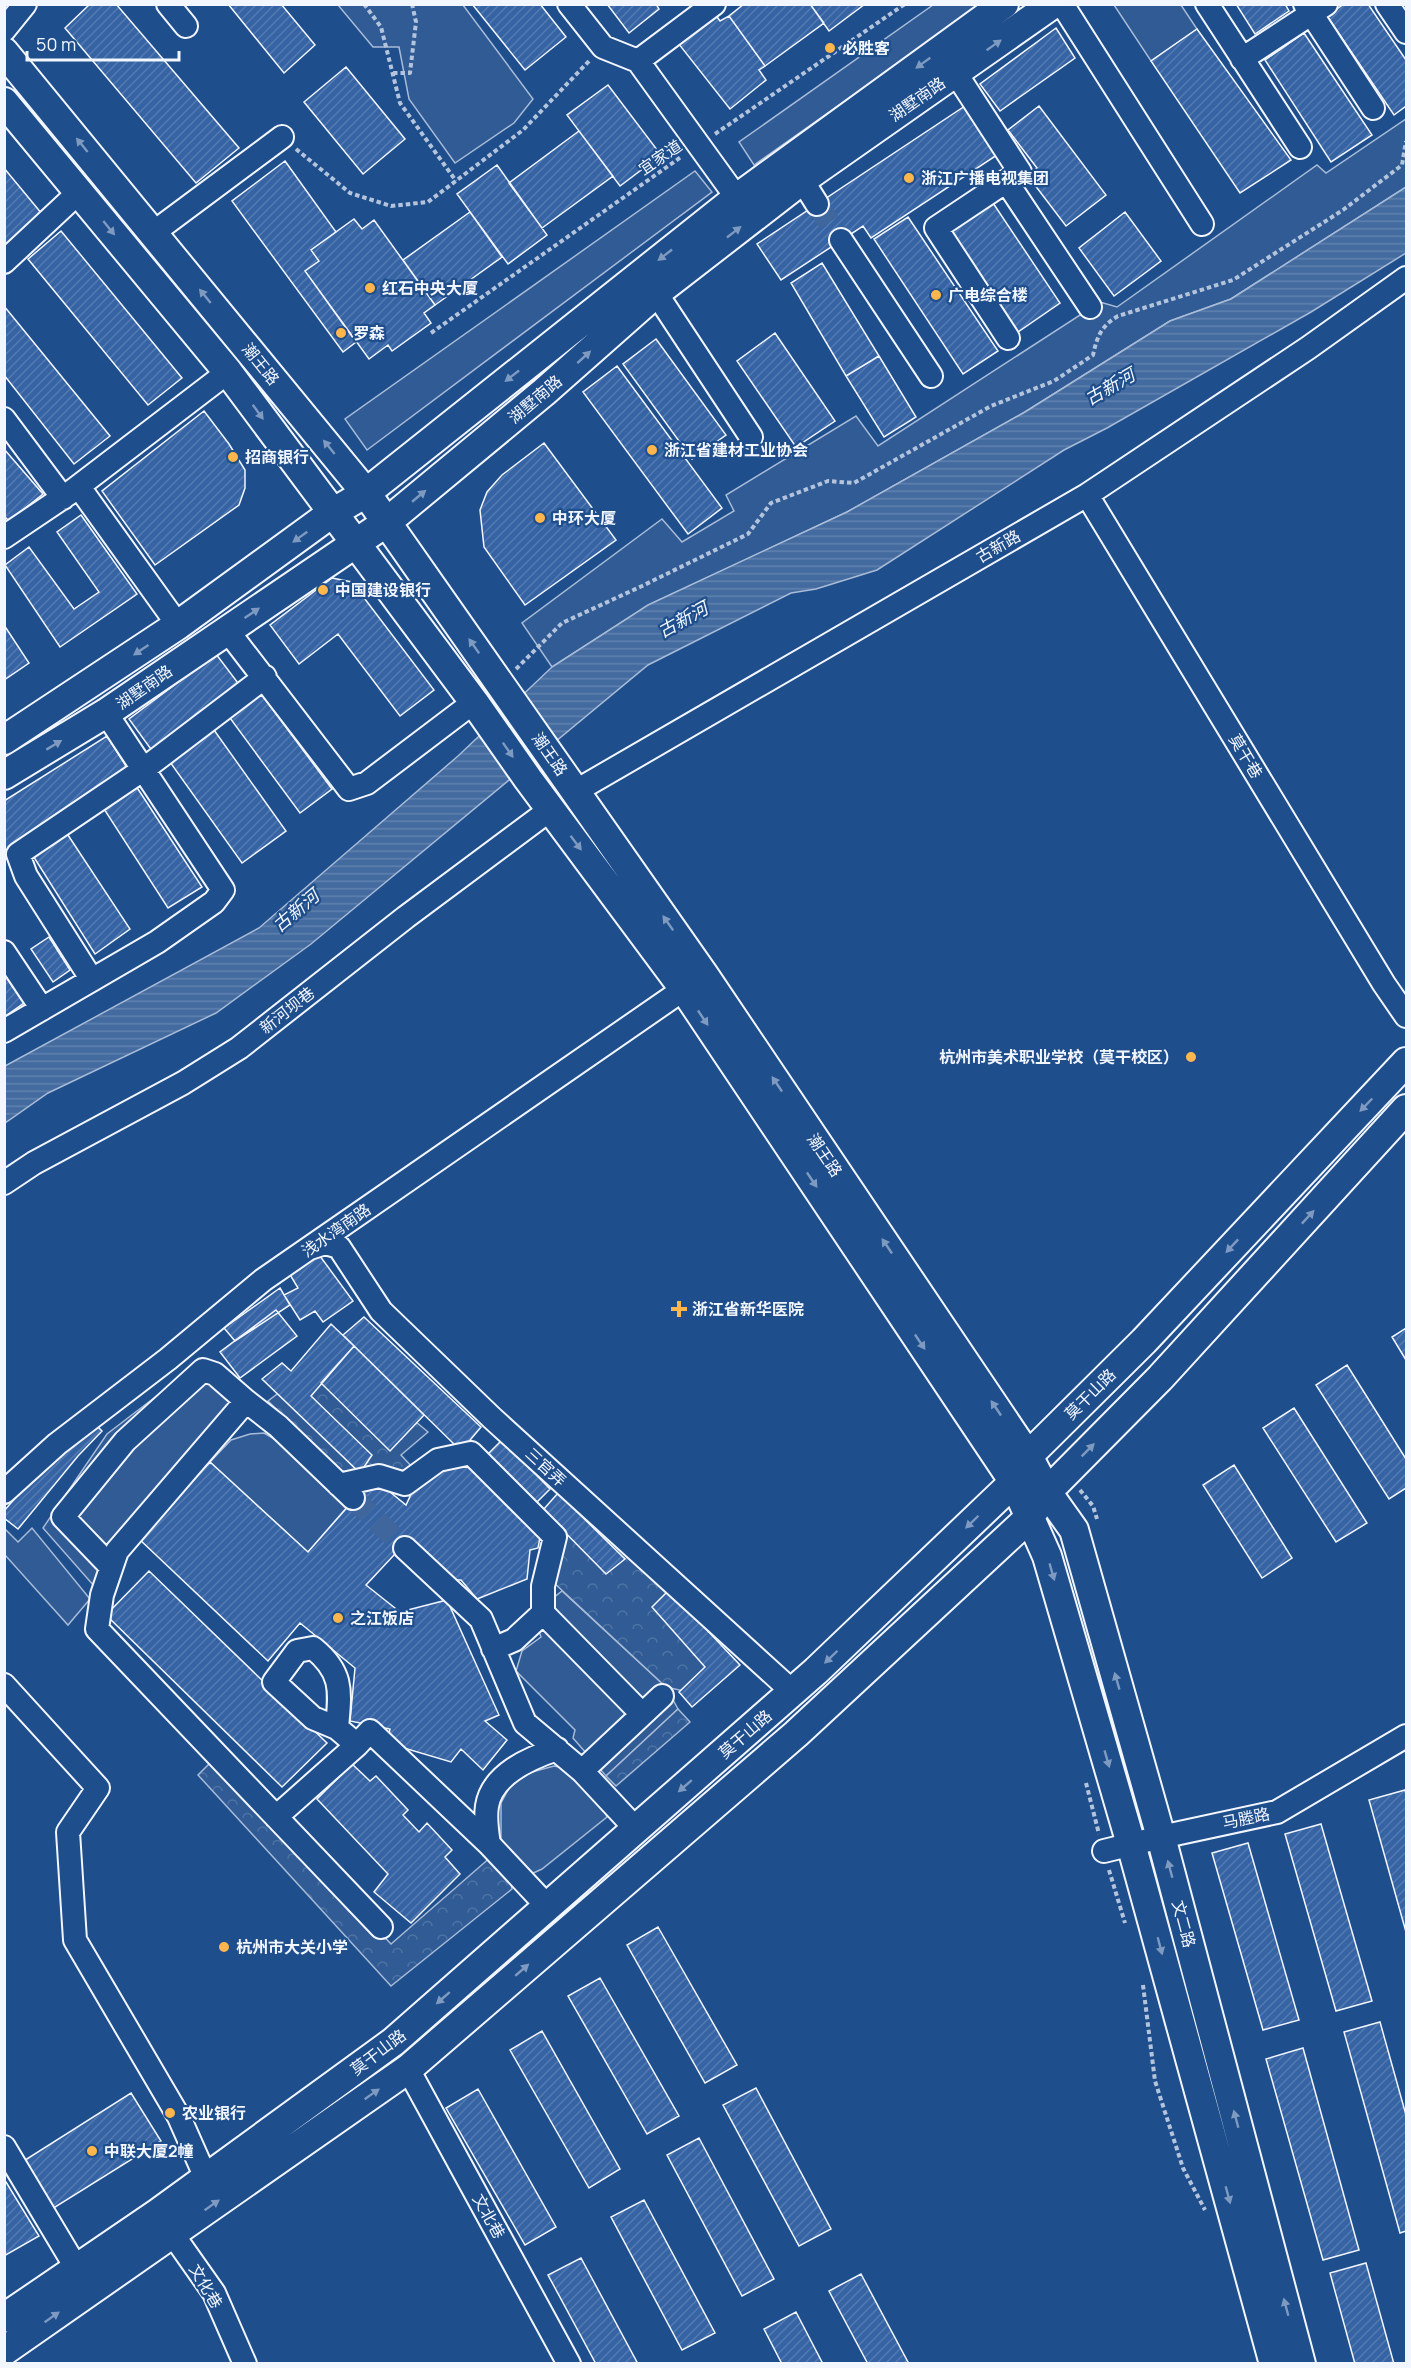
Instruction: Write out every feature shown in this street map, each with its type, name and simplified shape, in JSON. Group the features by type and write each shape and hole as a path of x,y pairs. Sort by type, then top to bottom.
{"main road":[{"name":"湖墅南路","path":"4,740 178,625 332,513 366,493 737,198 1004,4"},
{"name":"湖墅南路","path":"4,775 106,713 387,522 544,392 656,293 802,180 1053,4"},
{"name":"潮王路","path":"4,52 366,493 704,975 1028,1456 1047,1492"},
{"name":"潮王路","path":"4,102 228,372 481,711 528,779 684,989 1014,1482 1029,1518"},
{"name":"莫干山路","path":"4,2351 165,2223 206,2178 393,2042 793,1692 1014,1482 1028,1456 1144,1341 1407,1062"},
{"name":"莫干山路","path":"4,2318 76,2269 165,2223 408,2068 796,1734 1029,1518 1047,1492 1160,1378 1407,1109"},
{"name":"文二路","path":"1047,1492 1074,1530 1161,1837 1301,2364"},
{"name":"文二路","path":"1029,1518 1047,1556 1131,1844 1274,2364"}],"street":[{"path":"168,4 186,26"},
{"path":"569,4 603,46 638,62 737,198"},
{"path":"1062,4 1202,224"},
{"path":"1206,4 1300,147"},
{"path":"1387,4 1407,32"},
{"path":"4,30 20,7"},
{"path":"1242,58 1314,8 1373,108"},
{"path":"638,62 699,9"},
{"path":"955,72 1020,172 936,228 1008,338"},
{"path":"153,233 282,137"},
{"path":"802,180 818,204"},
{"path":"1006,181 1090,307"},
{"path":"4,262 79,192"},
{"path":"841,240 931,376"},
{"name":"古新路","path":"576,791 1087,495 1308,348 1407,278"},
{"path":"656,293 751,437"},
{"path":"4,537 71,492 228,372"},
{"path":"4,419 71,492 178,625"},
{"name":"莫干巷","path":"1087,495 1384,984 1407,1016"},
{"path":"227,630 349,789 367,783 481,711"},
{"path":"92,980 26,876 18,854 144,769 264,677"},
{"path":"4,1031 157,942 214,902 223,890 106,713"},
{"name":"新河坝巷","path":"4,1183 34,1163 183,1083 239,1048 406,917 551,809"},
{"path":"4,952 42,1009"},
{"name":"浅水湾南路","path":"4,1492 57,1444 168,1359 263,1280 684,989"},
{"name":"三官弄","path":"310,1248 325,1244 339,1247 381,1311 492,1418 793,1692"},
{"path":"111,1567 63,1517 125,1441 203,1370 215,1374 278,1426 346,1492 378,1476 405,1484 438,1460 471,1453 555,1537 543,1586 543,1612 642,1714"},
{"path":"246,1401 117,1551 102,1595 97,1629 381,1927"},
{"path":"405,1548 481,1619 525,1723 582,1771 636,1830"},
{"path":"493,1649 514,1640 543,1612"},
{"path":"4,1685 98,1788 68,1832 75,1940 179,2117 206,2178"},
{"path":"582,1771 662,1696"},
{"path":"337,1728 357,1745"},
{"path":"276,1817 370,1731 489,1844 548,1906"},
{"name":"马塍路","path":"1104,1851 1277,1812 1407,1736"},
{"path":"489,1844 486,1826 487,1804 497,1784 534,1756 557,1749"},
{"name":"文北巷","path":"408,2068 569,2364"},
{"path":"4,2147 76,2269"},
{"name":"文化巷","path":"165,2223 214,2293 245,2364"}],"path":[{"path":"364,4 381,27 400,103 456,181"},
{"path":"393,73 410,73 416,22 412,4"},
{"name":"宜家道","path":"431,333 905,4"},
{"path":"282,137 350,193 391,206 428,202 523,130 603,46"},
{"path":"505,689 562,622 748,534 771,502 828,482 854,483 991,406 1054,381 1093,355 1098,334 1107,322 1118,316 1233,280 1343,210 1402,165 1407,141"}],"shaded area":[{"path":"338,5 463,5 533,99 514,123 455,163 409,99 399,47 373,47"},
{"path":"933,5 981,5 754,165 739,142"},
{"path":"1114,5 1181,5 1197,29 1151,61"},
{"path":"1406,119 1406,187 1231,299 1170,321 1025,412 847,512 649,605 552,667 522,623 662,519 682,542 734,511 726,495 856,416 878,446 1100,302 1117,307 1317,165 1326,173"},
{"path":"695,171 712,192 367,450 345,419"},
{"path":"205,1359 246,1401 117,1551 102,1595 43,1528 107,1434"},
{"path":"264,1433 278,1441 348,1506 308,1552 210,1462 231,1440 250,1434"},
{"path":"4,1528 18,1542 32,1528 90,1599 68,1625 5,1555"},
{"path":"562,1591 666,1687 678,1709 606,1776 573,1738 575,1730 516,1671 522,1651 541,1637 533,1614"},
{"path":"554,1766 570,1769 602,1804 607,1817 542,1869 529,1875 501,1844 501,1803 508,1790 521,1775"}],"green space":[{"path":"315,1365 410,1417 428,1432 401,1455 414,1469 395,1481 344,1476 268,1401"},
{"path":"575,1502 729,1654 688,1692 666,1687 538,1568 556,1512"},
{"path":"678,1709 690,1722 616,1786 606,1776"},
{"path":"215,1758 391,1944 492,1856 510,1878 512,1889 391,1986 198,1775"}],"water":[{"name":"古新河","path":"1406,187 1406,253 1311,312 1064,450 877,570 816,589 791,593 648,665 311,944 216,1013 48,1093 5,1123 5,1066 259,928 458,756 552,667 648,605 847,512 1025,412 1170,321 1231,299"}],"building":[{"path":"90,4 116,4 239,148 196,183 65,28"},
{"path":"228,4 281,4 315,45 284,73"},
{"path":"472,4 540,4 566,37 525,70"},
{"path":"607,4 656,4 659,9 629,33"},
{"path":"744,4 810,4 824,23 765,66 729,16"},
{"path":"810,4 865,4 829,31"},
{"path":"1236,4 1285,4 1289,11 1255,34"},
{"path":"1344,4 1368,4 1406,60 1406,106 1394,115 1327,16"},
{"path":"715,14 720,21 729,16 765,66 759,70 766,80 730,109 678,43"},
{"path":"1056,28 1075,58 1000,111 980,84"},
{"path":"1197,29 1291,160 1240,193 1151,61"},
{"path":"1304,33 1372,135 1331,162 1265,60"},
{"path":"346,67 405,139 363,174 304,102"},
{"path":"608,85 661,155 620,186 567,115"},
{"name":"浙江广播电视集团","path":"968,104 1000,153 871,238 863,226 781,280 757,244"},
{"path":"1039,106 1106,195 1066,226 1028,176 1037,168 1008,130"},
{"path":"579,131 613,176 542,228 509,183"},
{"path":"285,161 336,232 311,250 319,261 305,271 356,342 343,352 232,201"},
{"path":"497,165 547,235 508,264 457,194"},
{"path":"4,168 42,214 4,246"},
{"path":"993,203 1060,303 1015,334 948,233"},
{"path":"470,212 502,257 435,305 403,260"},
{"path":"1125,212 1161,261 1114,296 1079,248"},
{"name":"广电综合楼","path":"908,217 998,351 963,374 874,239"},
{"name":"红石中央大厦","path":"354,219 362,229 374,220 435,305 424,313 431,323 392,351 388,345 369,359 305,271 319,261 311,250"},
{"path":"61,231 182,378 148,405 28,259"},
{"path":"822,263 879,356 846,376 791,283"},
{"path":"4,306 110,436 74,464 4,375"},
{"name":"浙江省建材工业协会","path":"775,333 835,421 796,447 737,361"},
{"path":"656,339 726,435 692,459 623,364"},
{"path":"879,356 916,417 884,437 846,376"},
{"name":"浙江省建材工业协会","path":"617,366 722,508 688,534 583,392"},
{"path":"204,411 245,470 245,488 239,505 155,565 102,491"},
{"name":"中环大厦","path":"544,443 616,540 525,605 484,547 480,510 487,492 502,475"},
{"path":"4,449 43,494 9,521 4,516"},
{"path":"81,515 137,594 60,647 5,565 29,547 74,609 99,592 57,532"},
{"path":"332,578 352,582 434,690 400,716 338,634 299,664 270,625"},
{"path":"4,625 29,663 4,680"},
{"path":"216,654 241,687 153,752 129,719"},
{"path":"259,691 332,789 300,813 227,714"},
{"path":"209,723 286,831 242,863 165,755"},
{"path":"107,736 131,774 4,853 4,801"},
{"path":"136,786 202,887 168,908 104,809"},
{"path":"64,829 130,929 95,954 30,851"},
{"path":"49,937 70,970 53,982 31,949"},
{"path":"4,974 24,1003 4,1017"},
{"path":"317,1252 353,1301 323,1322 315,1311 300,1320 284,1295 298,1288 289,1273"},
{"path":"280,1288 290,1305 235,1341 224,1328"},
{"path":"276,1310 297,1336 240,1378 220,1352"},
{"path":"364,1317 481,1427 461,1451 343,1335"},
{"path":"331,1324 354,1346 311,1396 372,1455 360,1473 262,1379 282,1363 291,1371"},
{"path":"1406,1328 1406,1360 1392,1337"},
{"path":"354,1346 424,1415 390,1451 321,1383"},
{"path":"1347,1365 1406,1459 1406,1488 1389,1499 1316,1385"},
{"path":"1294,1408 1367,1523 1336,1542 1263,1428"},
{"path":"95,1424 102,1431 78,1456 18,1529 4,1518 4,1511 42,1467"},
{"path":"502,1440 550,1489 534,1505 483,1459"},
{"name":"之江饭店","path":"472,1461 542,1527 538,1548 530,1550 527,1579 477,1599 461,1580 445,1580 408,1540 366,1585 400,1612 447,1600 499,1715 485,1721 507,1740 483,1770 461,1749 451,1762 387,1743 390,1729 350,1721 355,1668 300,1623 268,1661 138,1538 210,1462 308,1552 373,1478 406,1505 421,1473"},
{"path":"1234,1465 1292,1558 1262,1578 1203,1485"},
{"path":"558,1493 625,1559 606,1574 543,1510"},
{"path":"149,1571 327,1743 282,1787 106,1615"},
{"path":"669,1590 740,1665 692,1707 679,1692 705,1667 652,1607"},
{"path":"352,1764 370,1781 376,1776 408,1810 403,1815 419,1832 427,1823 452,1850 445,1857 460,1874 411,1923 374,1892 388,1874 317,1799"},
{"path":"1405,1790 1406,1794 1406,1932 1369,1800"},
{"path":"1321,1824 1372,2001 1336,2011 1285,1834"},
{"path":"1248,1843 1299,2020 1263,2030 1212,1853"},
{"path":"658,1927 737,2065 705,2083 627,1945"},
{"path":"600,1978 679,2116 647,2134 568,1996"},
{"path":"1380,2022 1406,2115 1406,2231 1400,2233 1344,2032"},
{"path":"542,2031 620,2169 589,2188 510,2050"},
{"path":"1303,2048 1359,2250 1323,2260 1266,2059"},
{"path":"756,2088 831,2229 799,2246 723,2105"},
{"path":"478,2089 556,2227 525,2245 446,2108"},
{"name":"中联大厦2幢","path":"131,2093 161,2141 52,2209 22,2162"},
{"path":"699,2138 774,2279 742,2296 667,2155"},
{"path":"6,2182 39,2236 4,2256 4,2183"},
{"path":"644,2200 715,2333 682,2350 611,2217"},
{"path":"581,2258 638,2364 596,2364 548,2275"},
{"path":"1366,2263 1394,2364 1355,2364 1330,2273"},
{"path":"861,2274 909,2364 868,2364 829,2291"},
{"path":"796,2312 823,2364 782,2364 764,2329"}],"tunnel":[{"path":"817,204 841,240"},
{"path":"353,1498 405,1548"}],"place":[{"name":"必胜客","path":"830,48"},
{"name":"浙江广播电视集团","path":"909,178"},
{"name":"红石中央大厦","path":"370,288"},
{"name":"广电综合楼","path":"936,295"},
{"name":"罗森","path":"341,333"},
{"name":"浙江省建材工业协会","path":"652,450"},
{"name":"招商银行","path":"233,457"},
{"name":"中环大厦","path":"540,518"},
{"name":"中国建设银行","path":"323,590"},
{"name":"杭州市美术职业学校（莫干校区）","path":"1191,1057"},
{"name":"浙江省新华医院","path":"679,1309"},
{"name":"之江饭店","path":"338,1618"},
{"name":"杭州市大关小学","path":"224,1947"},
{"name":"农业银行","path":"170,2113"},
{"name":"中联大厦2幢","path":"92,2151"}]}
